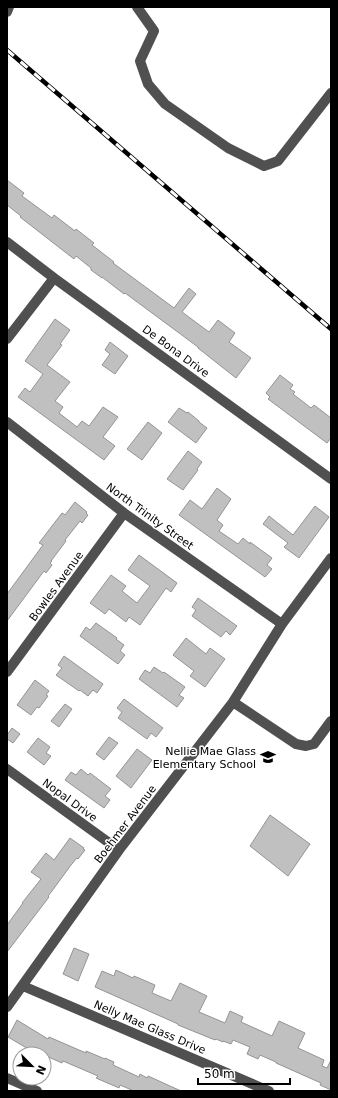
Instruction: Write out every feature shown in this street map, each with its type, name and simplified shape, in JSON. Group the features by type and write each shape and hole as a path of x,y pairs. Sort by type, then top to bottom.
{"street":[{"path":"7,12 9,7"},
{"path":"137,7 154,31 140,61 148,84 165,104 221,144 264,166 278,161 331,93"},
{"name":"De Bona Drive","path":"7,242 54,278 331,479"},
{"path":"7,339 54,278"},
{"name":"North Trinity Street","path":"7,422 124,513 282,624"},
{"name":"Bowles Avenue","path":"7,672 124,513"},
{"name":"Boehmer Avenue","path":"7,1007 118,850 233,702 282,624 331,558"},
{"path":"233,702 296,744 306,746 314,744 331,721"},
{"name":"Nopal Drive","path":"7,769 118,850"},
{"name":"Nelly Mae Glass Drive","path":"23,986 269,1091"},
{"path":"7,1078 37,1091"}],"building":[{"path":"7,180 24,193 22,196 52,218 54,215 75,231 76,229 94,243 92,245 114,262 113,263 174,308 189,288 196,294 182,312 209,332 218,320 235,333 229,342 251,358 236,378 198,347 91,270 91,268 76,256 74,259 20,217 21,216 7,205"},
{"path":"55,319 70,330 60,344 62,345 47,365 70,382 55,401 63,407 59,413 77,427 82,421 89,426 103,407 118,417 103,437 115,446 104,460 18,397 25,388 30,392 43,374 25,361"},
{"path":"110,342 128,356 115,374 102,365 110,354 105,350"},
{"path":"280,375 293,385 290,389 295,392 293,394 311,408 314,405 331,418 331,438 327,443 268,399 270,397 266,393"},
{"path":"179,408 187,413 188,412 207,428 196,443 168,422"},
{"path":"148,422 162,433 142,460 127,449"},
{"path":"188,451 202,462 183,490 167,479"},
{"path":"217,488 231,499 217,520 223,525 219,531 238,544 243,538 272,558 267,565 272,569 265,577 179,515 190,500 202,509"},
{"path":"75,502 87,512 86,513 88,515 82,523 80,521 65,540 66,541 51,561 50,563 52,565 46,573 44,571 7,621 7,594 43,545 39,543 62,513 65,515"},
{"path":"315,506 329,517 299,558 284,547 288,543 263,524 269,516 293,535"},
{"path":"139,555 177,583 171,592 166,588 140,625 129,617 126,622 109,609 105,614 90,603 111,575 126,586 122,591 137,603 150,586 128,570"},
{"path":"198,598 237,626 230,635 226,631 221,637 192,616 196,610 192,607"},
{"path":"96,623 124,645 120,651 125,655 118,664 80,636 86,627 90,630"},
{"path":"186,638 206,654 210,648 225,659 205,687 190,676 194,671 173,655"},
{"path":"64,656 103,684 97,693 93,690 88,696 56,675 62,668 58,665"},
{"path":"154,667 163,673 164,672 185,687 179,695 184,698 177,707 139,679 145,670 150,673"},
{"path":"35,680 49,691 46,695 48,696 39,708 37,707 31,715 17,705"},
{"path":"124,699 163,728 156,737 151,733 147,739 118,718 122,712 117,708"},
{"path":"65,704 72,709 59,727 51,721"},
{"path":"12,728 20,734 13,743 7,739 7,735"},
{"path":"109,737 118,743 104,760 96,754"},
{"path":"38,738 50,747 46,753 51,756 44,765 27,752"},
{"path":"137,749 152,760 131,788 116,776"},
{"path":"81,769 88,775 90,773 111,789 105,796 110,800 104,808 65,780 71,772 76,775"},
{"path":"270,815 310,844 288,876 250,846"},
{"path":"70,838 85,850 71,865 48,896 49,897 7,952 7,925 41,879 31,872 46,853 54,860"},
{"path":"74,948 89,954 78,981 63,974"},
{"path":"116,970 133,978 134,976 155,985 152,993 171,1001 180,983 207,996 199,1012 225,1023 230,1011 243,1017 241,1022 272,1036 279,1021 305,1033 298,1048 324,1060 322,1066 327,1068 331,1060 331,1090 320,1085 321,1083 260,1055 258,1059 247,1054 250,1047 233,1040 231,1044 216,1039 215,1040 178,1025 95,987 102,971 114,976"},
{"path":"17,1020 48,1039 49,1037 86,1053 86,1051 105,1058 114,1062 113,1065 139,1077 140,1074 147,1078 148,1076 181,1091 134,1091 120,1085 119,1088 96,1078 98,1076 63,1061 62,1063 52,1059 52,1046 23,1046 8,1037"}],"railway":[{"path":"7,50 331,329"}],"place":[{"name":"Nellie Mae Glass Elementary School","path":"268,757"}]}
